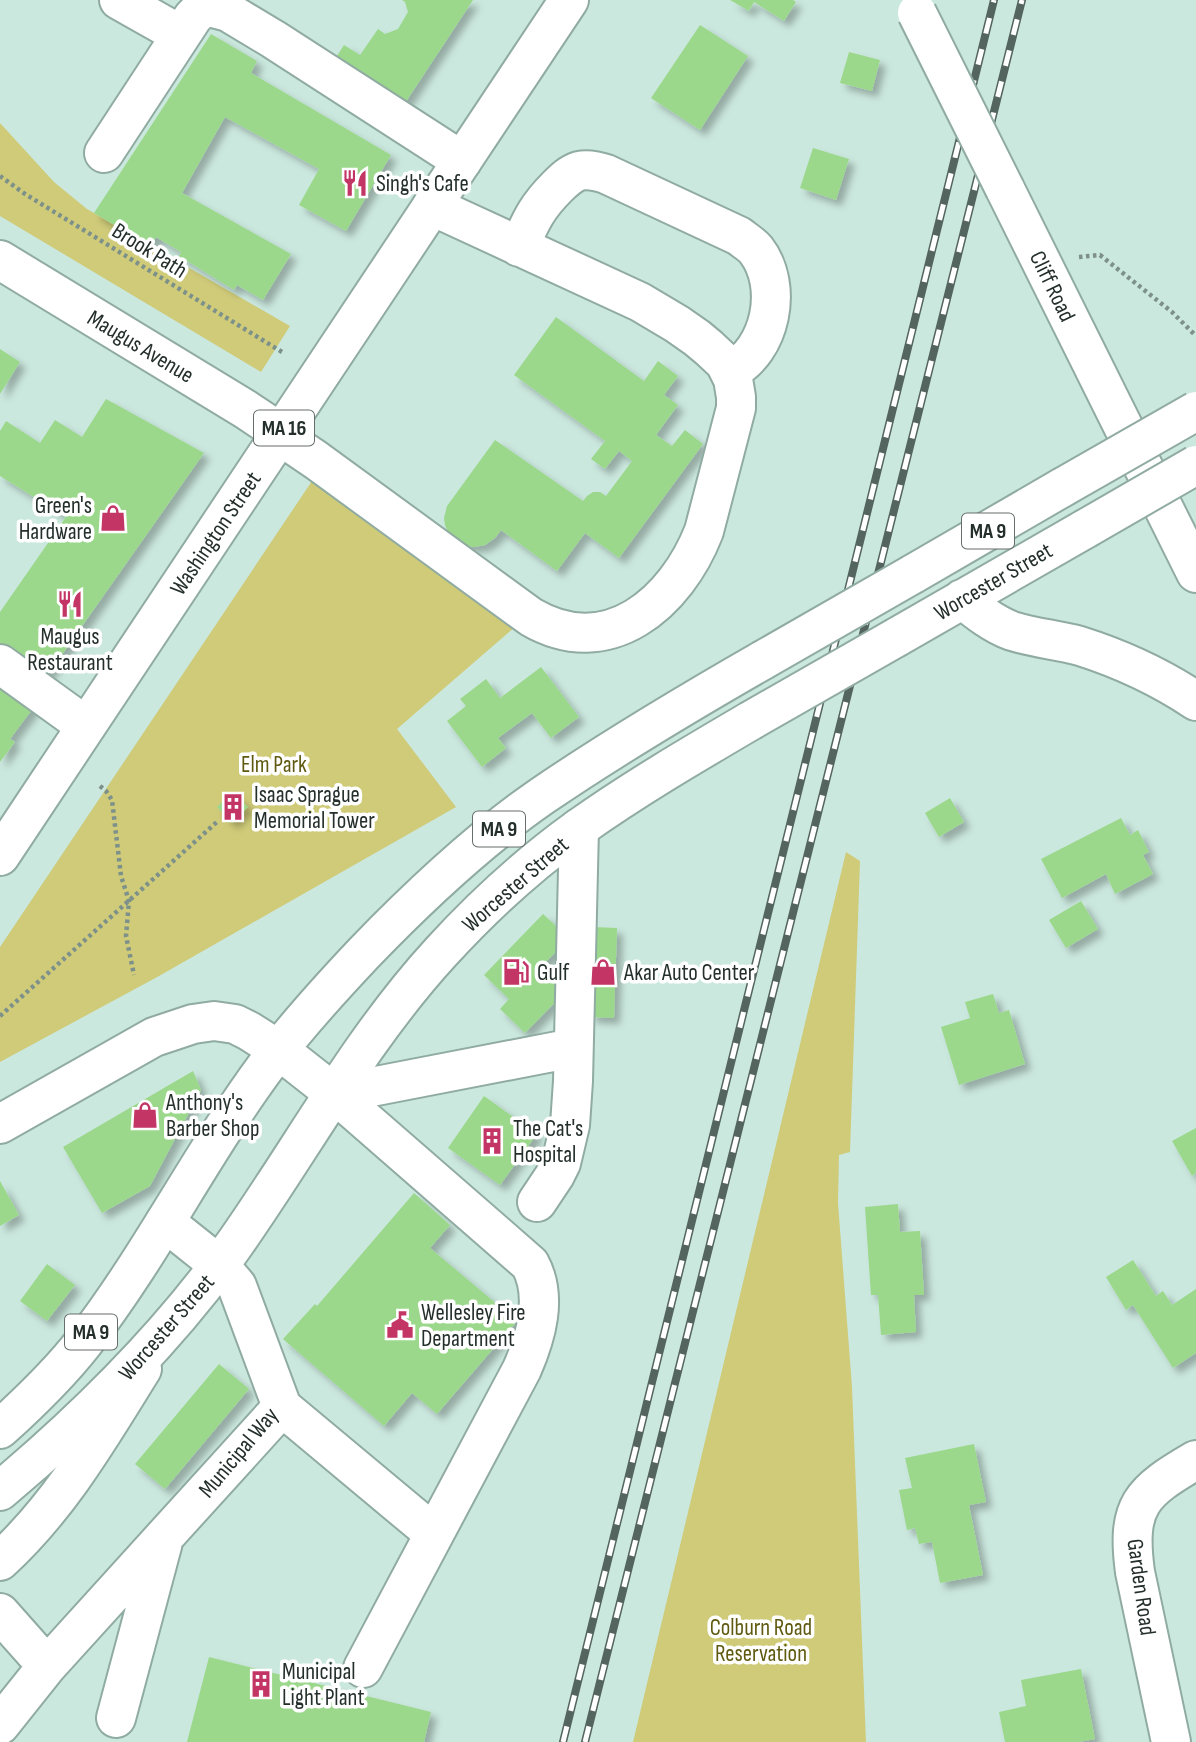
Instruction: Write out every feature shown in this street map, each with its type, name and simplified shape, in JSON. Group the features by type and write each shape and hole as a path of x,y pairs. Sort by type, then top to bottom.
{"main road":[{"path":"119,0 181,35"},
{"name":"Washington Street","path":"0,856 569,0"},
{"path":"104,153 193,17 200,10 209,7 228,12 273,39 462,161"},
{"name":"Cliff Road","path":"913,7 1196,573"},
{"path":"432,206 519,247 620,293 658,312 709,348 730,371 744,362 761,341 769,311 768,281 757,251 739,236 606,174 582,170 568,176 543,201 519,247"},
{"name":"Maugus Avenue","path":"0,260 245,409 543,625 582,634 610,630 637,617 673,585 690,562 701,540 734,419 736,397 730,371"},
{"name":"Worcester Street","path":"0,1429 44,1388 83,1343 125,1285 215,1142 307,1014 387,929 472,850 540,798 645,729 1196,411"},
{"name":"Worcester Street","path":"0,1491 92,1408 165,1332 219,1265 385,1020 442,951 506,886 579,828 627,795 750,720 1196,465"},
{"path":"962,599 1006,628 1104,654 1164,680 1196,701"},
{"path":"0,664 86,726"},
{"path":"537,1202 555,1175 565,1151 571,1112 579,828"},
{"path":"0,1124 155,1037 193,1024 214,1021 234,1024 279,1050 335,1094 530,1264 536,1274 538,1286 538,1313 536,1329 522,1369 363,1668"},
{"path":"335,1094 573,1048"},
{"name":"Municipal Way","path":"0,1725 47,1666 282,1407 237,1286 219,1265 166,1222"},
{"path":"0,1561 32,1530 66,1489 165,1332"},
{"path":"282,1407 433,1534"},
{"name":"Garden Road","path":"1171,1742 1135,1572 1133,1528 1147,1493 1196,1460"},
{"path":"116,1718 165,1536"},
{"path":"0,1613 47,1666"}],"path":[{"name":"Brook Path","path":"0,176 282,352"},
{"path":"1071,257 1100,255 1172,312 1196,336"},
{"path":"100,786 112,800 121,876 128,901 126,936 134,975"},
{"path":"0,1016 218,821"}],"green space":[{"path":"0,123 54,182 87,209 290,326 261,372 0,216"},
{"name":"Elm Park","path":"314,478 515,627 397,729 456,807 159,976 0,1062 0,947"},
{"name":"Colburn Road Reservation","path":"846,852 860,861 850,1152 839,1155 838,1203 852,1387 866,1742 633,1742"}],"building":[{"path":"402,0 473,0 405,103 333,62 344,45 360,55 378,29 385,34 398,29 408,12"},
{"path":"730,0 796,2 784,21 754,2 749,11"},
{"path":"700,25 748,56 700,130 651,98"},
{"path":"211,34 257,61 251,73 391,155 346,231 299,205 319,169 225,117 182,193 291,254 263,300 237,285 234,290 179,256 181,252 156,237 151,247 94,213"},
{"path":"849,52 880,60 872,91 840,83"},
{"path":"813,148 849,159 836,200 800,188"},
{"path":"556,317 644,381 658,361 678,376 664,395 678,405 656,435 672,446 685,430 703,444 619,558 585,533 557,571 501,530 485,545 462,545 449,534 444,518 447,506 495,440 583,501 593,492 606,496 632,461 619,451 605,469 591,459 605,441 514,375"},
{"path":"0,349 20,362 0,394"},
{"path":"106,399 204,453 42,683 0,649 0,612 66,517 0,476 0,431 6,421 40,443 55,420 82,437"},
{"path":"541,667 579,717 551,738 532,713 498,738 506,748 482,767 447,721 466,706 460,699 486,679 500,698"},
{"path":"0,675 37,703 10,739 15,742 0,762"},
{"name":"Isaac Sprague Memorial Tower","path":"232,792 248,807 232,823 217,807"},
{"path":"950,798 964,822 939,837 925,813"},
{"path":"1121,818 1130,835 1138,830 1149,852 1143,855 1153,874 1115,894 1106,874 1062,898 1041,859"},
{"path":"1081,901 1098,929 1066,948 1049,920"},
{"name":"Gulf","path":"543,914 569,938 540,968 565,992 525,1033 500,1009 509,999 484,975"},
{"name":"Akar Auto Center","path":"592,927 617,928 614,1018 590,1017"},
{"path":"993,994 999,1013 1009,1010 1025,1064 959,1085 941,1027 970,1018 965,1002"},
{"path":"193,1071 201,1090 150,1186 102,1213 63,1147"},
{"name":"The Cat's Hospital","path":"484,1096 537,1134 500,1185 448,1148"},
{"path":"1196,1128 1196,1173 1192,1176 1172,1141"},
{"path":"0,1181 19,1215 0,1226"},
{"path":"414,1193 450,1225 430,1248 517,1321 437,1414 412,1393 384,1426 283,1339 315,1304 317,1306"},
{"path":"898,1204 900,1232 920,1231 924,1295 914,1295 916,1332 881,1335 878,1295 871,1295 865,1207"},
{"path":"1133,1260 1156,1296 1163,1291 1172,1305 1196,1289 1196,1353 1173,1368 1133,1305 1126,1310 1106,1277"},
{"path":"47,1264 75,1285 47,1321 20,1301"},
{"path":"219,1364 249,1389 165,1489 135,1464"},
{"path":"974,1444 986,1502 969,1505 983,1575 940,1583 932,1542 919,1544 915,1528 907,1530 899,1490 912,1488 905,1458"},
{"name":"Municipal Light Plant","path":"209,1657 431,1712 424,1742 187,1742"},
{"path":"1081,1669 1095,1739 1078,1742 1005,1742 999,1712 1026,1706 1021,1680"}],"railway":[{"path":"563,1742 994,0"},
{"path":"585,1742 1022,0"}],"place":[{"name":"Singh's Cafe","path":"355,183"},
{"name":"Green's Hardware","path":"113,518"},
{"name":"Maugus Restaurant","path":"70,604"},
{"name":"Isaac Sprague Memorial Tower","path":"233,807"},
{"name":"Gulf","path":"516,972"},
{"name":"Akar Auto Center","path":"603,972"},
{"name":"Anthony's Barber Shop","path":"145,1115"},
{"name":"The Cat's Hospital","path":"492,1141"},
{"name":"Wellesley Fire Department","path":"400,1325"},
{"name":"Municipal Light Plant","path":"261,1684"}]}
